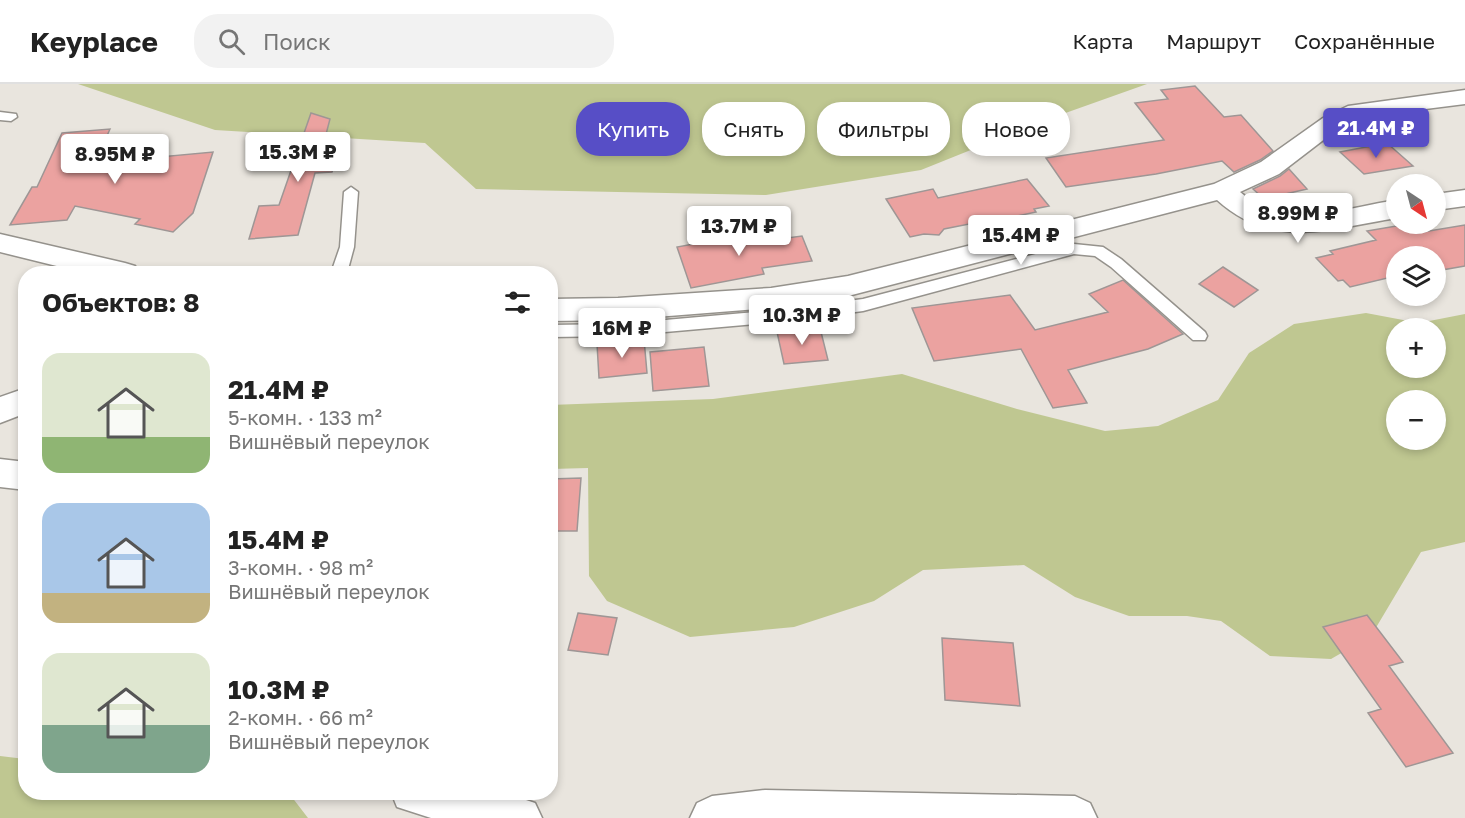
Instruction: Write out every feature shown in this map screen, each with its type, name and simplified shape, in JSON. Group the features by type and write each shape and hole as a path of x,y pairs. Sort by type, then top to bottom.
{"street":[{"path":"558,310 618,309 771,298 848,286 1222,190 1270,168 1331,123 1356,111 1465,97"},
{"path":"1222,190 1241,207 1260,218 1279,223 1386,210"},
{"path":"1446,201 1465,198"},
{"path":"0,243 96,266"},
{"path":"0,410 18,403"},
{"path":"0,473 18,475"},
{"path":"445,800 520,818"},
{"path":"712,818 765,812 1075,818"}],"lane":[{"path":"341,266 347,247 351,192"},
{"path":"558,331 620,330 779,316 863,305 1086,248 1098,250 1116,262 1200,336"}],"green space":[{"path":"78,84 1147,84 1070,111 1070,102 962,102 962,154 921,170 766,195 476,189 425,143 215,130"},
{"path":"1366,313 1392,318 1386,318 1386,378 1446,378 1445,318 1465,314 1465,542 1421,552 1371,636 1331,659 1270,656 1221,621 1187,616 1129,616 1075,597 1024,565 923,570 874,601 794,627 690,637 607,601 589,576 588,468 558,469 558,405 713,399 902,374 1017,409 1105,431 1158,426 1218,400 1249,353 1294,324"},
{"path":"0,756 18,758 18,800 294,800 308,818 0,818"}],"building":[{"path":"1195,86 1224,117 1241,115 1273,151 1234,172 1222,161 1156,174 1066,187 1046,158 1164,140 1135,103 1168,99 1161,90"},
{"path":"311,113 330,119 324,142 341,141 332,172 315,173 298,235 249,239 259,206 279,205"},
{"path":"110,129 95,163 213,152 193,213 173,232 135,224 140,219 75,206 67,220 10,225 32,187 37,187 62,133"},
{"path":"1387,143 1413,166 1364,174 1340,152"},
{"path":"1289,169 1307,189 1264,199 1253,189 1280,176"},
{"path":"1027,179 1049,206 1034,209 1036,212 971,226 969,224 944,229 939,235 924,234 910,237 886,199 933,189 938,198"},
{"path":"1465,225 1465,266 1446,269 1446,246 1386,246 1386,278 1350,287 1343,280 1338,281 1316,258 1333,254 1330,251 1376,240 1367,231 1386,228 1386,234 1446,234 1446,228"},
{"path":"769,230 772,240 802,236 812,261 762,268 764,274 691,288 677,247"},
{"path":"1223,267 1258,290 1234,307 1199,284"},
{"path":"1123,280 1183,334 1148,349 1068,370 1087,403 1053,408 1021,349 934,361 912,308 1010,295 1035,330 1108,312 1089,294"},
{"path":"820,328 828,360 784,364 777,332"},
{"path":"644,339 647,373 599,378 597,344"},
{"path":"704,347 709,386 653,391 650,352"},
{"path":"581,478 577,531 558,531 558,479"},
{"path":"578,613 617,618 608,655 568,650"},
{"path":"1367,615 1403,662 1389,666 1453,753 1406,767 1368,713 1381,709 1323,627"},
{"path":"942,638 1013,643 1020,706 945,700"}]}
